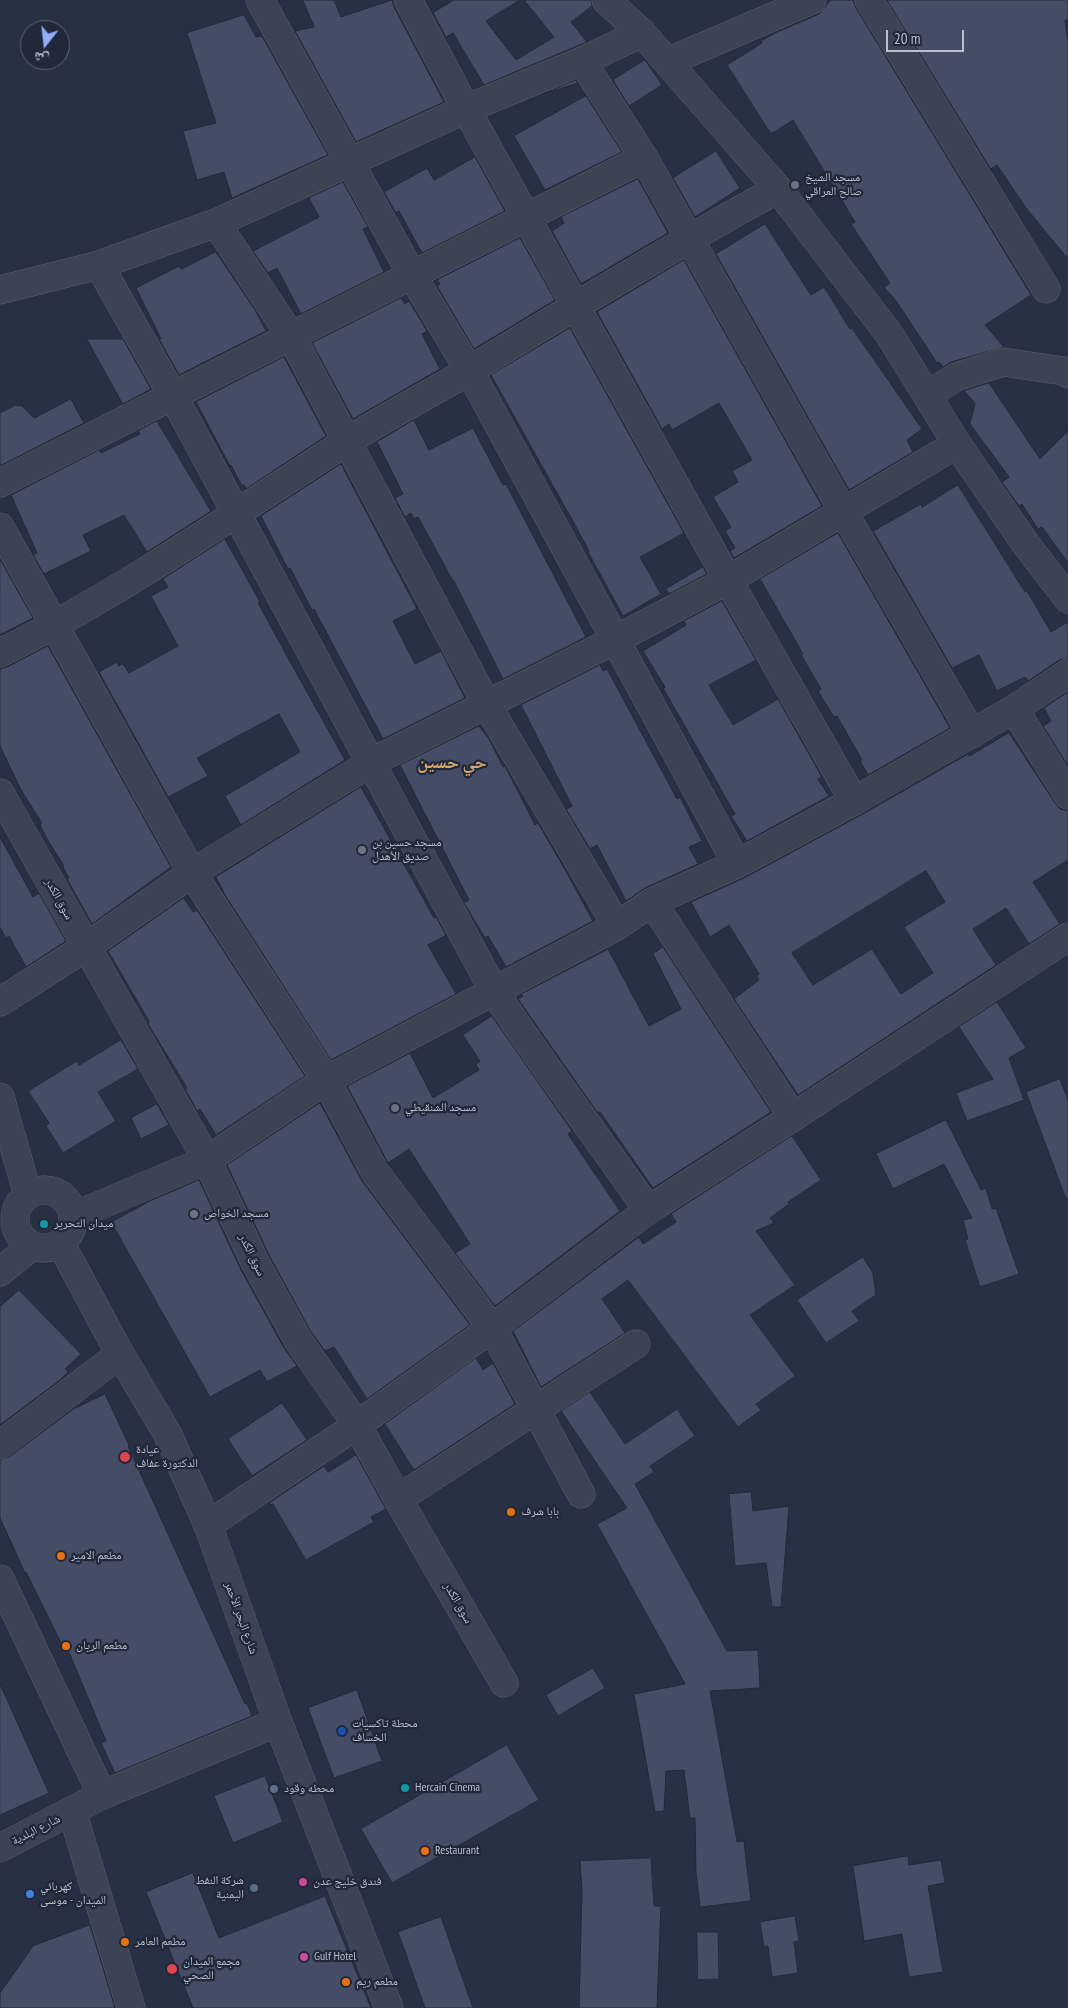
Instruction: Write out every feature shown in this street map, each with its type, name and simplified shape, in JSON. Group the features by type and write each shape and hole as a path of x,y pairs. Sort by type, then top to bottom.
{"street":[{"path":"260,0 412,276 469,370 737,864"},
{"path":"408,0 466,109 854,802"},
{"path":"606,0 642,33 778,189 889,334 957,444 1025,543 1068,599"},
{"path":"667,62 812,0"},
{"path":"869,0 1046,289"},
{"path":"0,290 99,265 216,223 466,109 582,61 642,33"},
{"path":"582,61 644,158 690,237 843,511 972,734"},
{"path":"0,483 644,158"},
{"path":"0,653 56,625 236,514 348,441 690,237 778,189"},
{"path":"216,223 291,336 487,705 617,926"},
{"path":"99,265 173,396 494,991 537,1056 588,1124 648,1210"},
{"path":"927,395 956,377 1003,362 1064,371 1068,374"},
{"path":"0,1002 86,947 192,873 372,762 616,640 728,580 957,444"},
{"path":"0,527 192,873 326,1080 375,1172 492,1328 582,1494"},
{"path":"74,1216 207,1160 326,1080 617,926 652,902 737,864 854,802 1014,709 1068,673"},
{"path":"1014,709 1068,795"},
{"name":"سوق الكدر","path":"0,793 207,1160 255,1262 298,1340 357,1425 504,1683"},
{"path":"652,902 793,1117"},
{"path":"208,1525 357,1425 492,1328 648,1210 1068,937"},
{"path":"0,1097 15,1204 17,1232 23,1240 41,1249 61,1244 69,1236 73,1227 74,1216 71,1206 65,1198 57,1193 42,1191 15,1204"},
{"name":"شارع البحر الأحمر","path":"61,1244 120,1354 167,1433 208,1525 278,1722 389,2008"},
{"path":"0,1272 32,1246"},
{"path":"398,1499 636,1344"},
{"path":"0,1445 120,1354"},
{"path":"0,1579 102,1795"},
{"name":"شارع البلدية","path":"0,1848 102,1795 278,1722"},
{"path":"72,1811 131,2008"}],"building":[{"path":"303,0 334,0 341,17 392,0 444,102 356,142 295,31 314,27"},
{"path":"454,0 520,0 486,21 516,60 554,37 524,0 591,0 592,6 571,22 587,42 484,85 453,33 446,37 433,13"},
{"path":"831,0 853,0 856,8 1031,295 985,325 1004,347 951,362 943,367 939,362 937,363 897,302 884,287 890,283 851,224 855,222 793,120 771,134 727,65 775,33 819,14"},
{"path":"887,0 1068,0 1068,20 1065,20 1068,42 1068,259 1026,208 997,165 991,169"},
{"path":"244,15 256,37 262,36 328,155 232,198 224,172 197,180 183,131 216,123 187,33"},
{"path":"645,60 662,85 629,106 613,80"},
{"path":"576,80 578,83 543,94"},
{"path":"586,96 622,152 545,190 514,136"},
{"path":"716,151 740,188 695,217 673,178"},
{"path":"475,157 505,211 422,253 399,211 396,213 384,192 427,168 434,180"},
{"path":"638,179 668,233 581,284 552,231 564,223 561,217"},
{"path":"343,182 368,227 363,229 384,272 301,314 277,268 268,273 253,251 319,217 309,198"},
{"path":"765,224 811,295 824,287 850,329 852,328 922,429 907,440 913,452 849,490 716,254"},
{"path":"520,238 555,300 474,349 437,286 440,284 437,280"},
{"path":"216,252 255,310 266,331 179,375 159,339 161,339 136,288 179,266 181,269"},
{"path":"684,260 822,506 734,558 730,551 735,548 725,531 731,527 713,497 738,482 732,471 752,460 719,403 672,430 669,424 662,429 597,312"},
{"path":"401,298 405,304 409,301 427,331 422,334 440,369 353,419 312,343"},
{"path":"570,328 684,533 640,557 661,594 623,616 575,525 491,375"},
{"path":"87,339 123,339 151,389 123,404"},
{"path":"284,357 326,436 246,489 244,485 242,486 230,466 196,402"},
{"path":"989,383 1040,459 1068,431 1068,563 1042,527 1038,529 1022,504 1019,506 1011,495 1002,482 1009,477 970,424 975,403 964,391"},
{"path":"71,399 84,423 0,466 0,413 15,405 22,406 34,418"},
{"path":"414,420 429,450 473,428 503,485 506,484 586,637 503,679 454,581 418,517 414,519 411,513 405,517 395,498 403,494 377,442"},
{"path":"157,421 211,511 147,552 124,515 83,535 91,551 44,574 33,555 37,553 11,495 99,450 101,453 140,434 138,431"},
{"path":"341,464 417,609 393,621 415,664 441,651 465,698 383,739 314,609 312,610 290,568 288,569 261,516"},
{"path":"958,485 1025,592 1027,591 1051,632 1068,622 1068,658 1059,660 1028,681 1025,677 997,691 979,655 952,668 873,531 921,504 922,507"},
{"path":"838,533 950,728 868,775 860,761 862,760 837,716 834,717 818,691 821,689 801,655 803,654 760,579"},
{"path":"225,539 260,602 258,603 345,760 241,825 225,796 300,752 279,714 197,758 208,776 168,797 99,672 117,662 119,666 123,664 129,673 178,646 151,596 168,587 163,579"},
{"path":"0,559 33,618 0,635"},
{"path":"703,567 707,574 669,594 666,589"},
{"path":"722,601 756,660 709,685 733,725 778,699 822,777 818,779 829,796 747,841 731,816 735,814 643,651 686,625 684,621"},
{"path":"48,646 171,867 92,924 67,879 69,878 64,866 40,825 42,823 21,790 0,746 0,669"},
{"path":"600,665 603,671 607,669 677,799 680,797 702,841 689,847 698,864 645,888 626,901 597,845 590,849 566,809 572,806 521,705"},
{"path":"1068,692 1068,766 1043,726 1051,721 1044,708"},
{"path":"479,726 489,739 503,767 505,766 535,825 538,823 593,921 506,967 488,936 485,938 464,903 469,900 400,765"},
{"path":"1009,733 1055,803 1060,809 1068,811 1068,860 1033,882 1060,924 1029,944 1006,908 973,929 996,965 798,1095 734,999 759,980 756,976 759,974 729,925 710,937 691,902 744,878 861,815 968,754 969,756","holes":["926,871 945,902 904,927 933,973 901,994 872,949 813,985 792,953"]},
{"path":"361,787 434,918 436,917 446,935 428,945 456,994 331,1060 225,895 216,877"},
{"path":"0,837 33,897 39,893 66,941 26,967 9,936 6,938 0,927"},
{"path":"184,898 193,912 197,910 305,1076 216,1135 200,1109 197,1111 185,1089 187,1088 148,1024 149,1021 108,951"},
{"path":"663,947 771,1112 653,1188 518,999 523,996 521,994 608,949 649,1026 681,1009 653,954"},
{"path":"997,1002 1026,1048 1009,1058 1024,1100 967,1121 956,1093 993,1079 959,1027"},
{"path":"492,1016 572,1131 568,1134 620,1211 495,1306 455,1253 470,1244 409,1149 388,1163 347,1086 410,1053 433,1098 479,1070 476,1064 480,1061 463,1035"},
{"path":"121,1040 138,1069 98,1092 116,1121 63,1153 46,1126 49,1123 28,1091 77,1061 79,1065"},
{"path":"1060,1079 1068,1100 1068,1198 1066,1199 1026,1092"},
{"path":"320,1103 362,1181 470,1325 367,1399 334,1347 325,1351 311,1332 269,1255 227,1165"},
{"path":"157,1104 169,1125 141,1139 131,1118"},
{"path":"946,1120 981,1190 986,1188 992,1209 996,1208 1019,1274 980,1287 965,1240 968,1239 963,1220 972,1218 944,1164 893,1189 876,1154"},
{"path":"792,1136 821,1180 788,1202 789,1204 770,1218 774,1223 756,1231 795,1285 750,1315 795,1376 756,1404 761,1410 738,1427 628,1280 602,1299 625,1333 541,1387 513,1331 639,1237 643,1244 676,1222 671,1214"},
{"path":"199,1180 241,1270 284,1348 297,1366 267,1382 260,1370 210,1397 111,1222 150,1201"},
{"path":"863,1257 873,1273 876,1295 852,1311 859,1321 826,1343 797,1300"},
{"path":"19,1290 81,1354 65,1369 68,1372 60,1380 0,1425 0,1307"},
{"path":"476,1358 483,1370 493,1363 515,1404 414,1470 385,1424"},
{"path":"590,1392 625,1444 677,1409 695,1436 650,1466 654,1472 635,1484 727,1651 758,1650 760,1688 710,1691 737,1842 744,1841 751,1901 700,1907 696,1872 695,1818 690,1818 684,1770 666,1771 664,1811 655,1812 634,1694 685,1684 597,1524 627,1508 561,1411"},
{"path":"105,1394 252,1716 115,1773 101,1743 106,1741 66,1645 63,1647 25,1573 0,1518 0,1460 9,1457 72,1410"},
{"path":"282,1403 307,1440 252,1476 228,1439"},
{"path":"356,1455 386,1509 371,1517 374,1522 306,1560 273,1504 269,1503 324,1466 328,1472"},
{"path":"751,1492 753,1511 789,1506 781,1607 772,1607 766,1563 735,1566 729,1494"},
{"path":"593,1668 605,1688 558,1716 546,1695"},
{"path":"0,1684 49,1793 0,1815"},
{"path":"357,1690 382,1761 334,1778 308,1708"},
{"path":"507,1745 539,1800 392,1883 361,1829"},
{"path":"265,1776 283,1822 233,1843 214,1796"},
{"path":"908,1856 909,1865 941,1860 945,1883 928,1886 943,1972 909,1977 902,1934 864,1941 853,1866"},
{"path":"651,1858 654,1906 661,1906 657,2008 579,2008 582,1889 580,1861"},
{"path":"193,1873 219,1938 325,1896 371,2008 193,2008 146,1892"},
{"path":"795,1916 799,1941 794,1942 798,1973 772,1977 768,1946 764,1947 760,1922"},
{"path":"441,1917 473,2008 425,2008 398,1932"},
{"path":"90,1925 115,2008 0,2008 0,1993 33,1946"},
{"path":"697,1932 718,1932 719,1979 698,1980"}],"place":[{"name":"مسجد الشيخ صالح العراقي","path":"795,185"},
{"name":"مسجد حسين بن صديق الأهدل","path":"362,850"},
{"name":"مسجد الشنقيطي","path":"395,1108"},
{"name":"مسجد الخواص","path":"194,1214"},
{"name":"ميدان التحرير","path":"44,1224"},
{"name":"عيادة الدكتورة عفاف","path":"125,1457"},
{"name":"بابا شرف","path":"511,1512"},
{"name":"مطعم الامير","path":"61,1556"},
{"name":"مطعم الريان","path":"66,1646"},
{"name":"محطة تاكسيات الخساف","path":"342,1731"},
{"name":"Hercain Cinema","path":"405,1788"},
{"name":"محطه وقود","path":"274,1789"},
{"name":"Restaurant","path":"425,1851"},
{"name":"فندق خليج عدن","path":"303,1882"},
{"name":"شركة النفط اليمنية","path":"254,1888"},
{"name":"كهربائي الميدان - موسى","path":"30,1894"},
{"name":"مطعم العامر","path":"125,1942"},
{"name":"Gulf Hotel","path":"304,1957"},
{"name":"مجمع الميدان الصحي","path":"172,1969"},
{"name":"مطعم ريم","path":"346,1982"}],"district":[{"name":"حي حسين","path":"452,763"}]}
